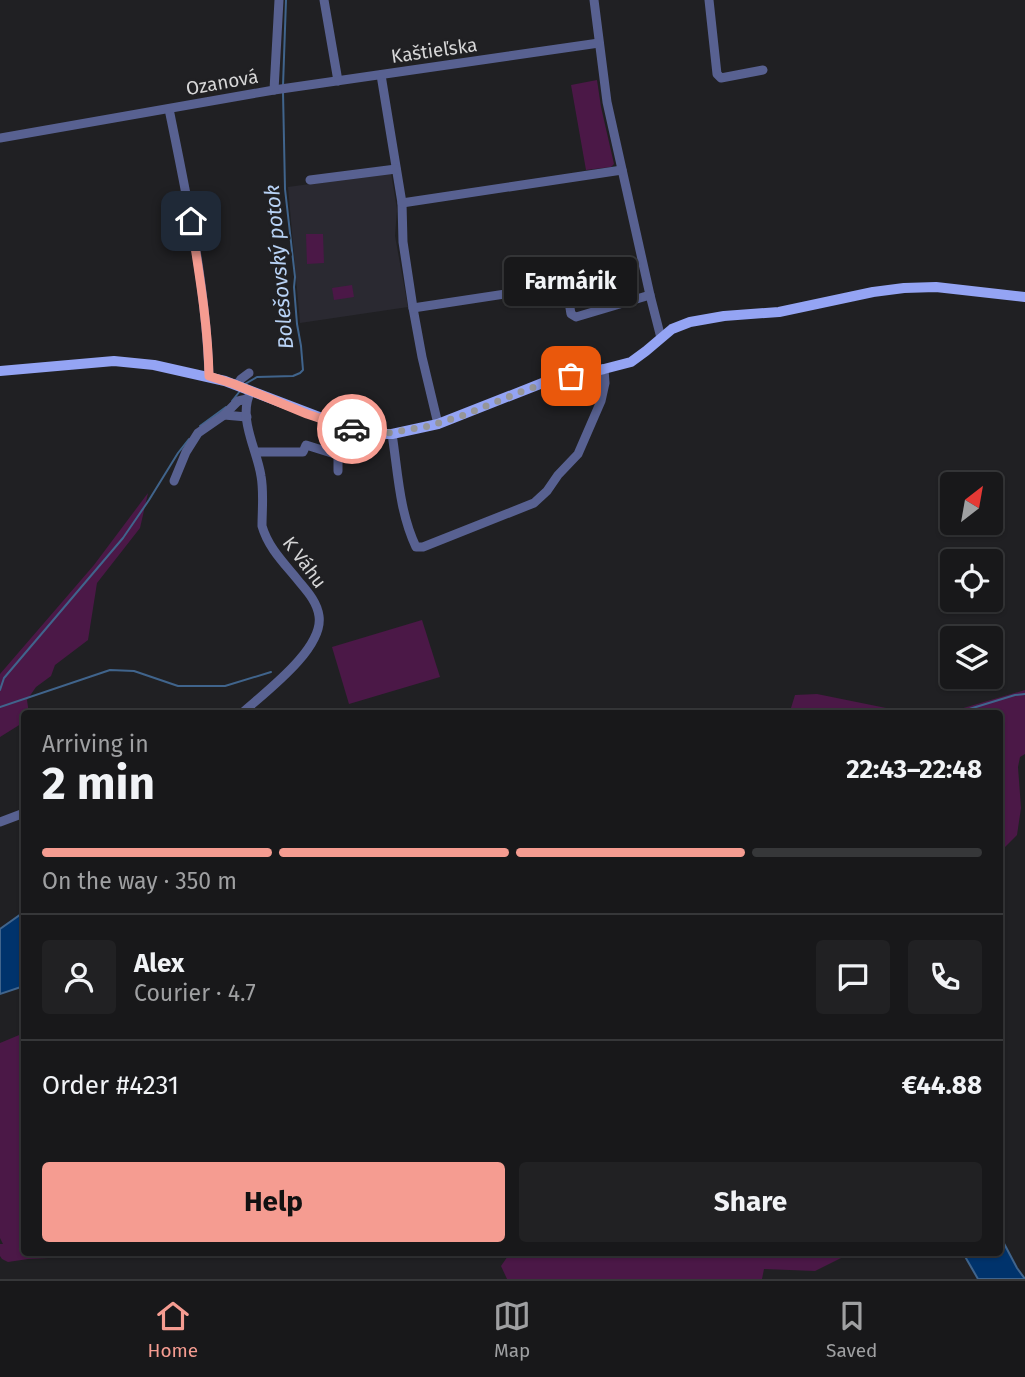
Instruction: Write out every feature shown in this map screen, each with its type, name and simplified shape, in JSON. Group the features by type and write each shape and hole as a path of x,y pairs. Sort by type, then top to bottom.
{"main road":[{"path":"0,371 114,361 154,365 209,376 348,428 392,434 438,424 545,383 631,362 676,327 691,322 724,316 788,311 889,289 936,287 1025,297"}],"street":[{"name":"Ozanová","path":"0,138 280,90 279,0"},
{"path":"324,0 338,81"},
{"path":"594,0 607,102 661,338"},
{"path":"709,0 718,74 721,78 763,70"},
{"name":"Kaštieľska","path":"280,90 599,43"},
{"path":"381,75 401,203 402,242 422,357 438,424"},
{"name":"Ozanová","path":"169,109 194,234 208,341 209,376"},
{"path":"310,180 396,169"},
{"path":"401,203 622,170"},
{"path":"413,308 558,286 566,292 572,314 576,317 650,295"},
{"path":"392,434 408,529 416,547 424,547 534,503 547,491 578,454 601,401 605,383 604,369"},
{"path":"174,481 186,452 198,433 238,401 244,390 241,379 249,373"},
{"name":"K Váhu","path":"244,390 248,429 262,482 262,526 266,540 310,596 319,615 319,624 307,653 245,710"},
{"path":"223,415 247,417"},
{"path":"256,452 303,452 306,444 338,455 338,471"},
{"path":"0,822 21,814"}],"shaded area":[{"path":"597,80 614,164 611,167 586,170 571,85"},
{"path":"391,173 397,209 395,236 408,307 300,323 288,187"},
{"path":"306,234 323,234 324,263 307,264"},
{"path":"352,285 354,297 334,300 332,288"},
{"path":"148,493 140,528 97,583 88,640 55,665 51,676 36,687 27,700 28,710 21,710 21,724 0,737 0,674 94,565"},
{"path":"422,620 440,677 349,704 332,647"},
{"path":"1025,690 1025,754 1020,757 1018,767 1021,808 1017,835 1004,848 1003,710 957,710"},
{"path":"817,694 896,710 791,708 795,695"},
{"path":"21,1034 21,1256 118,1256 8,1262 0,1256 0,1244 3,1244 0,1238 0,1043"},
{"path":"508,1256 842,1256 815,1271 764,1269 762,1279 507,1279 501,1266"}],"water":[{"path":"21,914 21,987 0,994 0,929"},
{"path":"1003,1242 1025,1279 978,1279 965,1256 1003,1256"}],"waterway":[{"name":"Bolešovský potok","path":"283,86 286,0"},
{"name":"Bolešovský potok","path":"245,384 257,377 293,376 303,370 285,189 283,92"},
{"name":"Bolešovský potok","path":"232,401 240,391"},
{"name":"Bolešovský potok","path":"200,426 226,407"},
{"name":"Bolešovský potok","path":"0,690 4,678 123,538 189,439"},
{"path":"0,707 110,670 134,671 178,686 225,686 271,672"},
{"path":"966,710 1025,694"}],"way so far":[{"path":"352,429 382,434 410,431 464,415 525,390 571,376"}],"place":[{"name":"Farmárik","path":"571,376"}],"route":[{"path":"191,221 205,314 209,376 352,429"}]}
